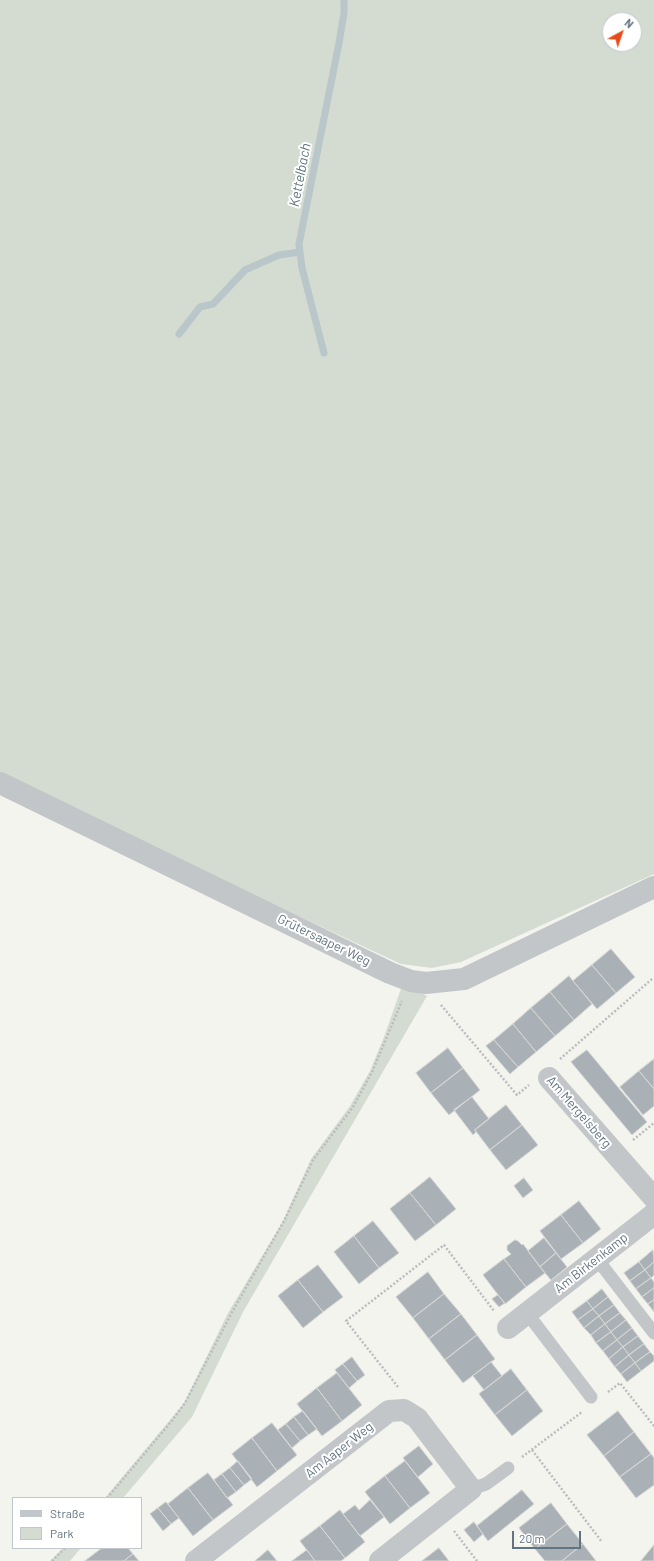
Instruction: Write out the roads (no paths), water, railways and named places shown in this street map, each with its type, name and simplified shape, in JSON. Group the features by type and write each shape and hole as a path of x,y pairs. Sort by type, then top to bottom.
{"street":[{"name":"Grütersaaper Weg","path":"0,783 390,973 411,981 426,983 464,979 654,887"},
{"name":"Am Mergelsberg","path":"547,1075 654,1198"},
{"name":"Am Birkenkamp","path":"508,1328 654,1214"},
{"name":"Am Aaper Weg","path":"196,1561 389,1411 404,1410 417,1418 471,1489"},
{"path":"380,1561 471,1489"}],"lane":[{"path":"597,1259 654,1333"},
{"path":"527,1313 591,1397"},
{"path":"471,1489 486,1484 508,1468"}],"waterway":[{"name":"Kettelbach","path":"324,353 302,268 299,244 339,43 344,13 344,0"},
{"path":"179,334 200,307 213,304 245,270 279,255 300,252"}]}
